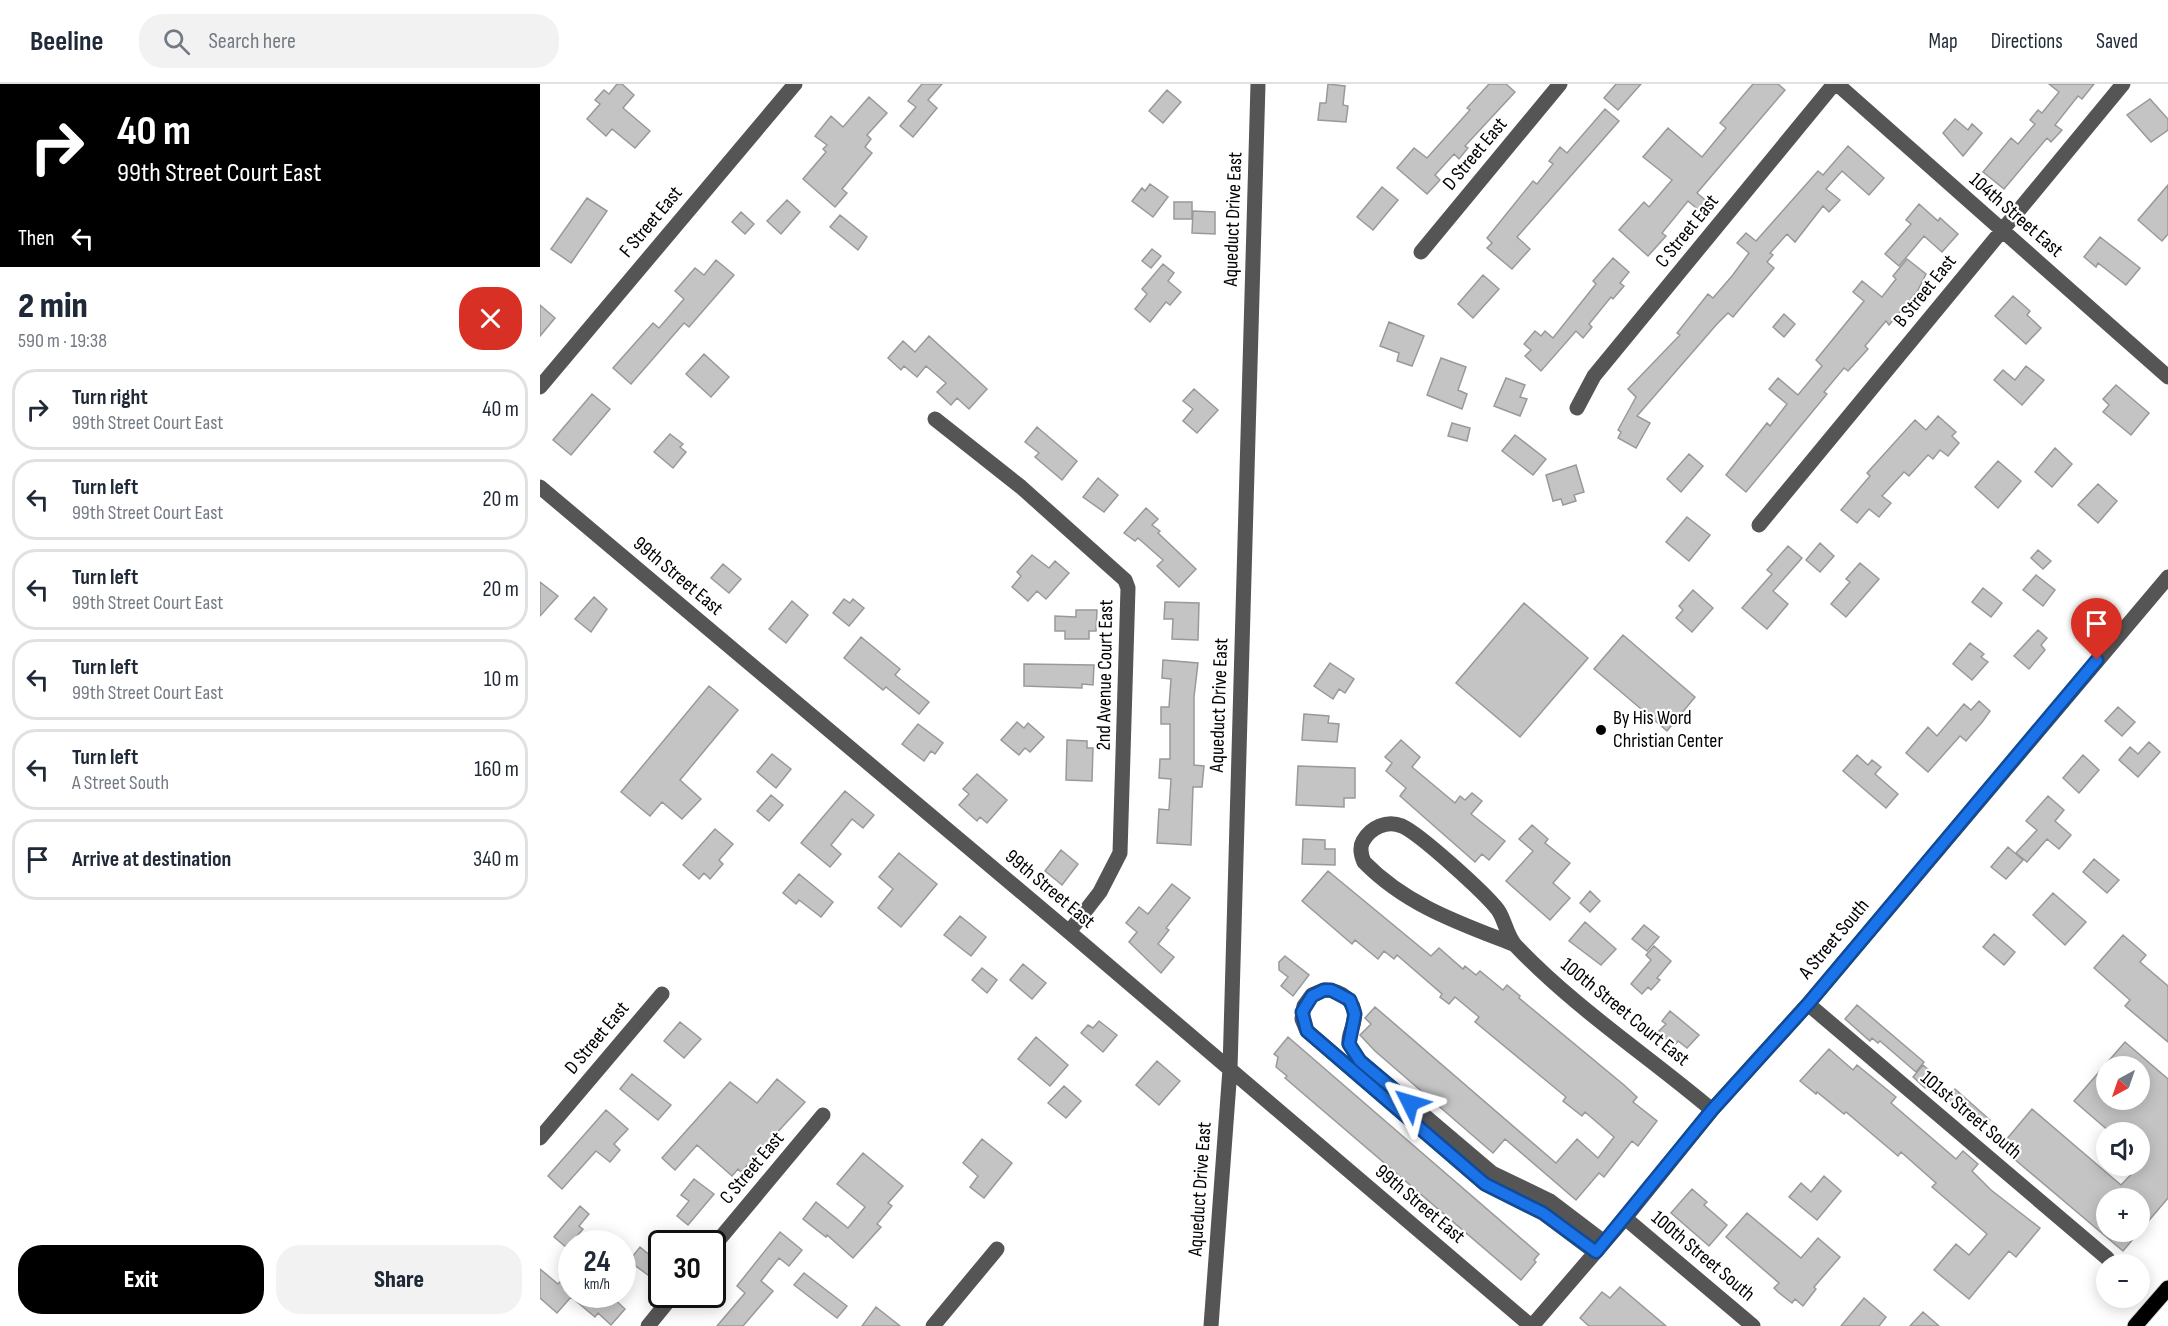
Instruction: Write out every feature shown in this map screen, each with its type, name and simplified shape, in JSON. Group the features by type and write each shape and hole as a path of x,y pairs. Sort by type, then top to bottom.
{"main road":[{"path":"2135,1326 2168,1288"}],"street":[{"name":"F Street East","path":"540,387 795,84"},
{"name":"Aqueduct Drive East","path":"1211,1326 1230,1069 1258,84"},
{"name":"D Street East","path":"1421,252 1560,84"},
{"name":"104th Street East","path":"1835,84 2168,377"},
{"name":"C Street East","path":"1577,408 1594,376 1835,84"},
{"name":"B Street East","path":"1759,525 2123,84"},
{"name":"2nd Avenue Court East","path":"935,419 1022,487 1125,580 1128,588 1120,853 1100,892 1069,932"},
{"name":"99th Street East","path":"540,488 1069,932 1532,1326"},
{"name":"A Street South","path":"1532,1326 1625,1218 1712,1110 1808,1004 2168,577"},
{"name":"100th Street Court East","path":"1513,944 1504,919 1491,902 1409,830 1389,823 1377,826 1364,839 1361,855 1364,862 1409,899 1437,914 1513,944 1602,1024 1712,1110"},
{"path":"1324,990 1344,995 1350,1000 1355,1014 1349,1044 1360,1061 1492,1173 1550,1201 1600,1247 1543,1213 1485,1184 1307,1031 1302,1012 1307,1000 1324,990"},
{"name":"D Street East","path":"540,1138 662,994"},
{"name":"101st Street South","path":"1808,1004 2103,1254"},
{"name":"C Street East","path":"726,1231 823,1115"},
{"name":"100th Street South","path":"1625,1218 1753,1326"},
{"path":"933,1326 997,1249"},
{"path":"648,1326 663,1308"}],"building":[{"path":"617,84 622,84 634,95 623,108 650,131 635,148 612,129 606,136 587,119 600,104 595,100 604,90 609,94"},
{"path":"922,84 942,84 928,100 937,108 913,137 900,126 916,107 908,101"},
{"path":"1328,84 1345,86 1343,105 1348,106 1346,122 1318,120 1320,103 1326,103"},
{"path":"1489,84 1506,84 1515,92 1465,146 1468,148 1459,159 1454,154 1435,175 1440,180 1427,194 1397,168 1414,148 1427,158 1470,110 1467,108"},
{"path":"1616,84 1641,84 1618,110 1604,98"},
{"path":"1753,84 1778,84 1785,90 1697,193 1710,204 1702,213 1688,201 1662,233 1666,236 1648,256 1619,230 1644,202 1649,207 1672,180 1643,157 1668,128 1702,157 1726,128 1720,123"},
{"path":"2049,84 2094,84 2082,99 2078,96 2055,125 2062,130 2051,142 2047,138 2004,189 1983,172 2011,138 2018,144 2035,124 2030,120 2038,110 2042,113 2059,92"},
{"path":"1167,90 1181,102 1163,123 1149,111"},
{"path":"869,97 887,113 867,135 871,139 865,147 872,153 842,189 847,193 835,207 803,179 826,152 823,149 827,145 815,136 831,116 843,127"},
{"path":"2150,99 2168,119 2168,130 2151,142 2127,115"},
{"path":"1605,109 1619,121 1517,237 1530,249 1512,269 1487,248 1492,243 1487,238 1533,181 1537,184 1553,164 1549,161 1560,147 1567,153"},
{"path":"1955,119 1968,130 1972,124 1982,133 1963,156 1943,133"},
{"path":"1848,146 1884,178 1869,195 1842,171 1826,189 1840,200 1829,212 1823,206 1795,242 1787,234 1770,253 1773,255 1767,262 1774,268 1733,317 1728,313 1717,324 1637,416 1650,423 1636,448 1618,438 1621,432 1618,430 1636,397 1628,389 1680,335 1677,333 1708,294 1713,298 1732,276 1749,253 1737,243 1746,233 1756,241 1818,171 1823,175"},
{"path":"1150,184 1168,197 1153,217 1132,201 1142,188 1145,191"},
{"path":"2168,185 2168,234 2162,241 2138,220"},
{"path":"1382,187 1398,200 1373,230 1357,217"},
{"path":"587,198 607,211 571,263 551,249"},
{"path":"787,200 800,212 781,234 767,221"},
{"path":"1174,202 1192,202 1192,219 1174,219"},
{"path":"1919,204 1938,221 1940,218 1958,234 1942,252 1924,236 1899,266 1885,254 1911,224 1906,220"},
{"path":"1193,211 1215,212 1215,234 1192,233"},
{"path":"741,212 754,224 745,234 732,222"},
{"path":"840,215 867,237 858,250 830,227"},
{"path":"2100,237 2140,268 2126,285 2098,263 2096,267 2084,257"},
{"path":"1152,249 1161,256 1151,268 1142,261"},
{"path":"1613,258 1629,272 1620,283 1624,286 1613,299 1611,297 1589,324 1592,327 1583,338 1576,331 1541,371 1525,356 1531,350 1524,344 1535,331 1541,336 1545,331 1553,338 1596,284 1593,281"},
{"path":"1907,259 1926,274 1917,292 1889,325 1886,321 1865,346 1868,349 1848,371 1844,368 1824,392 1827,394 1746,492 1726,475 1767,423 1770,426 1787,404 1769,389 1778,378 1798,395 1822,366 1816,360 1864,301 1853,292 1862,281 1882,297 1896,279 1893,276"},
{"path":"716,260 734,275 689,327 684,323 631,384 613,368 653,323 659,328 684,299 675,291 695,268 704,275"},
{"path":"1163,264 1174,273 1168,281 1181,292 1170,305 1166,302 1150,322 1135,309 1147,294 1142,289"},
{"path":"1483,275 1499,289 1473,318 1458,304"},
{"path":"2013,296 2030,311 2027,315 2041,328 2026,344 1995,316"},
{"path":"540,305 555,318 540,336"},
{"path":"1784,314 1795,324 1784,337 1773,327"},
{"path":"1389,322 1424,336 1412,366 1397,361 1399,353 1380,346"},
{"path":"929,336 987,389 969,409 957,398 951,405 937,392 946,383 926,366 917,377 904,366 901,370 888,358 903,341 915,352"},
{"path":"704,354 729,377 711,397 686,374"},
{"path":"1441,358 1466,367 1458,390 1467,394 1462,409 1427,395"},
{"path":"2026,366 2044,380 2022,405 1994,380 2003,370 2015,380"},
{"path":"1506,378 1525,385 1520,397 1527,399 1520,416 1494,406"},
{"path":"2116,385 2149,413 2131,435 2103,412 2109,405 2103,399"},
{"path":"1194,389 1218,410 1197,433 1183,421 1193,409 1183,401"},
{"path":"592,394 610,409 571,455 553,440"},
{"path":"1938,416 1956,432 1952,436 1959,443 1948,456 1940,450 1933,459 1928,455 1909,476 1904,472 1882,496 1891,503 1879,517 1869,509 1857,523 1841,510 1870,476 1867,473 1915,420 1926,430"},
{"path":"1452,423 1470,428 1467,441 1448,436"},
{"path":"1037,427 1077,461 1062,480 1035,457 1039,453 1025,442"},
{"path":"670,434 683,444 680,447 686,452 673,468 654,452"},
{"path":"1515,435 1546,459 1533,475 1502,451"},
{"path":"2055,448 2072,464 2052,487 2035,472"},
{"path":"1689,454 1703,466 1681,492 1667,479"},
{"path":"1998,461 2021,481 1998,508 1975,487"},
{"path":"1576,465 1584,492 1574,495 1576,501 1563,505 1561,499 1553,501 1546,475"},
{"path":"1098,478 1118,495 1104,512 1083,497"},
{"path":"2098,484 2117,501 2098,523 2078,505"},
{"path":"1146,508 1158,519 1152,525 1160,531 1158,533 1196,569 1179,587 1157,566 1163,560 1138,538 1135,541 1124,533"},
{"path":"1687,517 1710,535 1689,561 1666,542"},
{"path":"1820,543 1834,556 1820,572 1806,560"},
{"path":"1788,546 1802,558 1773,591 1788,604 1767,629 1742,608 1772,574 1767,570"},
{"path":"2038,550 2051,561 2043,569 2031,558"},
{"path":"1032,555 1049,568 1055,561 1069,573 1046,599 1037,591 1028,601 1012,587 1021,576 1017,572"},
{"path":"1860,563 1879,579 1846,617 1831,604 1850,582 1846,579"},
{"path":"723,564 741,579 729,593 711,578"},
{"path":"2036,575 2055,590 2043,606 2023,590"},
{"path":"540,582 558,596 540,616"},
{"path":"1983,588 2002,603 1991,617 1972,602"},
{"path":"1693,590 1713,608 1692,632 1676,618 1683,610 1679,606"},
{"path":"594,597 607,609 591,632 575,619"},
{"path":"844,599 850,603 853,599 864,608 849,626 833,613"},
{"path":"792,601 808,615 786,643 769,629"},
{"path":"1165,602 1199,603 1198,640 1172,639 1173,619 1164,619"},
{"path":"1524,603 1588,658 1520,737 1456,683"},
{"path":"1076,610 1097,610 1096,631 1089,631 1089,639 1065,639 1065,631 1055,631 1055,616 1076,617"},
{"path":"2038,630 2047,638 2041,645 2045,650 2029,669 2014,656"},
{"path":"1623,635 1695,697 1667,731 1594,669"},
{"path":"861,637 900,669 895,675 929,702 919,714 886,687 883,690 844,658"},
{"path":"1970,643 1984,654 1981,657 1988,662 1972,680 1953,664"},
{"path":"1163,660 1198,663 1194,697 1194,765 1204,766 1202,787 1193,787 1191,845 1157,843 1159,809 1169,810 1171,779 1159,778 1160,759 1170,759 1170,724 1161,724 1161,707 1169,707 1171,679 1162,678"},
{"path":"1330,663 1354,679 1345,693 1339,689 1333,699 1314,686"},
{"path":"1024,664 1094,665 1093,685 1082,684 1082,688 1024,686"},
{"path":"709,686 738,710 680,780 701,799 682,819 662,802 650,816 621,792"},
{"path":"1979,701 1990,711 1983,721 1966,741 1960,736 1928,772 1906,753 1928,727 1937,736 1964,704 1971,710"},
{"path":"2118,707 2135,722 2122,736 2105,721"},
{"path":"1304,714 1329,716 1328,723 1339,724 1337,742 1302,740"},
{"path":"1017,722 1024,728 1028,723 1044,737 1030,752 1025,748 1019,755 1001,740"},
{"path":"918,724 943,743 935,754 931,751 924,761 902,744"},
{"path":"1067,740 1087,741 1087,748 1093,748 1092,781 1066,780"},
{"path":"1401,740 1420,757 1412,767 1455,803 1460,796 1465,800 1472,793 1482,801 1471,814 1505,841 1489,860 1482,854 1475,862 1400,796 1406,788 1386,771 1392,763 1385,757"},
{"path":"2149,742 2160,752 2138,777 2119,760 2130,747 2138,754"},
{"path":"772,754 791,769 776,788 757,772"},
{"path":"1857,755 1868,765 1872,760 1881,767 1875,774 1898,794 1886,808 1843,771"},
{"path":"2083,755 2099,770 2079,793 2063,778"},
{"path":"1298,766 1355,768 1355,798 1344,798 1344,807 1296,805"},
{"path":"977,774 1007,800 987,823 980,817 977,821 959,805 969,794 963,789"},
{"path":"845,791 874,815 863,828 852,819 831,845 841,854 830,867 801,843"},
{"path":"771,795 783,805 769,821 757,811"},
{"path":"2048,796 2064,810 2055,821 2071,835 2059,849 2047,839 2027,862 2016,853 2037,830 2026,821"},
{"path":"1532,825 1548,839 1545,843 1570,863 1553,883 1570,898 1550,920 1506,881 1533,851 1519,839"},
{"path":"715,829 733,844 719,860 723,864 710,879 704,873 699,879 683,865"},
{"path":"1303,839 1325,840 1325,849 1335,849 1335,865 1302,864"},
{"path":"2008,847 2023,860 2006,879 1991,867"},
{"path":"1061,850 1078,864 1062,885 1045,871"},
{"path":"899,853 937,884 901,927 878,908 893,889 879,877"},
{"path":"2094,859 2119,880 2107,893 2083,872"},
{"path":"1328,871 1431,956 1439,948 1463,969 1465,966 1476,975 1480,971 1503,990 1507,985 1520,996 1519,998 1624,1085 1637,1097 1633,1102 1657,1121 1638,1146 1632,1141 1604,1177 1599,1173 1576,1200 1505,1139 1493,1153 1375,1051 1360,1035 1371,1024 1365,1018 1375,1007 1556,1163 1577,1139 1598,1158 1614,1137 1585,1112 1582,1116 1563,1101 1566,1097 1475,1022 1479,1017 1455,997 1449,1004 1440,997 1442,994 1397,955 1394,959 1384,951 1378,959 1355,940 1352,944 1302,901"},
{"path":"799,874 833,902 821,917 799,900 796,904 783,893"},
{"path":"1172,884 1190,898 1166,928 1169,930 1158,944 1174,957 1161,973 1129,942 1137,932 1126,923 1139,907 1148,914"},
{"path":"1590,891 1600,901 1590,912 1580,903"},
{"path":"2053,893 2086,922 2065,945 2033,915"},
{"path":"960,916 986,937 971,956 944,935"},
{"path":"1585,922 1616,949 1601,965 1569,941"},
{"path":"1644,925 1659,937 1647,951 1632,939"},
{"path":"1994,934 2015,952 2004,965 1983,947"},
{"path":"2123,935 2146,955 2140,962 2168,986 2168,1042 2125,1006 2130,1000 2094,968"},
{"path":"1654,946 1671,961 1657,978 1660,980 1651,990 1648,987 1642,994 1631,984 1651,960 1646,955"},
{"path":"1285,956 1309,975 1293,996 1281,986 1288,977 1279,970 1279,962"},
{"path":"1023,964 1046,983 1032,999 1010,980"},
{"path":"982,968 997,980 987,993 972,980"},
{"path":"1857,1005 1924,1062 1916,1072 1880,1041 1878,1043 1872,1038 1870,1041 1845,1019"},
{"path":"1670,1011 1699,1035 1687,1048 1678,1041 1674,1046 1658,1032 1666,1024 1662,1021"},
{"path":"1099,1021 1117,1035 1103,1052 1081,1033 1088,1025 1093,1028"},
{"path":"680,1022 701,1039 684,1058 664,1041"},
{"path":"1036,1037 1068,1065 1050,1086 1018,1059"},
{"path":"1288,1037 1539,1254 1534,1260 1536,1262 1521,1280 1285,1078 1287,1076 1276,1067 1278,1057 1274,1054"},
{"path":"2125,1042 2141,1056 2113,1056"},
{"path":"1829,1049 1853,1070 1857,1065 1896,1097 1891,1103 1956,1159 1963,1151 1978,1164 1972,1171 1991,1190 2040,1228 2016,1257 2009,1251 1969,1299 1934,1270 1956,1244 1969,1255 1987,1234 1932,1187 1936,1183 1901,1152 1898,1156 1846,1112 1844,1114 1800,1081"},
{"path":"1157,1061 1180,1081 1159,1105 1136,1085"},
{"path":"2150,1064 2168,1079 2168,1198 2150,1219 2150,1188 2096,1188 2096,1228 2000,1147 2032,1109 2096,1164 2096,1176 2110,1176 2121,1185 2130,1176 2150,1176 2150,1122 2098,1122 2074,1101 2096,1076 2096,1110 2150,1110"},
{"path":"1923,1065 1936,1076 1925,1088 1913,1077"},
{"path":"632,1074 671,1105 658,1120 620,1089"},
{"path":"777,1079 805,1102 741,1172 738,1169 732,1176 697,1145 675,1170 662,1158 730,1082 757,1103"},
{"path":"1064,1086 1081,1101 1066,1118 1048,1103"},
{"path":"1955,1089 1990,1120 1982,1129 1947,1098"},
{"path":"606,1110 628,1129 614,1144 620,1150 610,1162 596,1151 562,1189 548,1176"},
{"path":"982,1139 1012,1163 984,1198 970,1187 978,1176 963,1163"},
{"path":"863,1153 903,1186 888,1203 892,1206 877,1224 881,1227 853,1258 827,1235 826,1237 803,1219 816,1202 848,1228 865,1207 837,1184"},
{"path":"1824,1176 1841,1191 1817,1220 1789,1197 1801,1183 1811,1192"},
{"path":"694,1179 714,1194 688,1225 677,1216 689,1201 681,1195"},
{"path":"1692,1189 1707,1202 1704,1205 1727,1225 1709,1246 1671,1213"},
{"path":"580,1206 589,1214 579,1226 582,1230 560,1230"},
{"path":"1747,1213 1801,1258 1818,1238 1840,1257 1814,1287 1816,1289 1803,1306 1795,1299 1792,1303 1778,1292 1774,1288 1779,1283 1726,1237"},
{"path":"780,1232 802,1250 789,1266 779,1258 761,1281 773,1291 743,1326 717,1326 745,1293 737,1286"},
{"path":"2112,1242 2131,1242 2123,1251"},
{"path":"640,1247 648,1254 648,1275 636,1266 636,1252"},
{"path":"540,1269 558,1284 558,1308 561,1308 557,1313 540,1298"},
{"path":"804,1273 847,1306 837,1318 794,1285"},
{"path":"1620,1287 1666,1326 1589,1326 1580,1318 1602,1292 1610,1298"},
{"path":"1864,1298 1886,1317 1879,1326 1841,1326"},
{"path":"876,1307 900,1326 862,1326"},
{"path":"584,1308 625,1309 611,1325 598,1313 595,1317"},
{"path":"1923,1312 1939,1326 1910,1326"}],"place":[{"name":"By His Word Christian Center","path":"1601,730"}],"route":[{"path":"1410,1103 1360,1061 1349,1044 1348,1039 1355,1014 1350,1000 1331,990 1317,992 1307,1000 1302,1012 1307,1031 1351,1071 1485,1184 1543,1213 1568,1229 1596,1252 1712,1110 1808,1004 1851,950 2097,660"}]}
